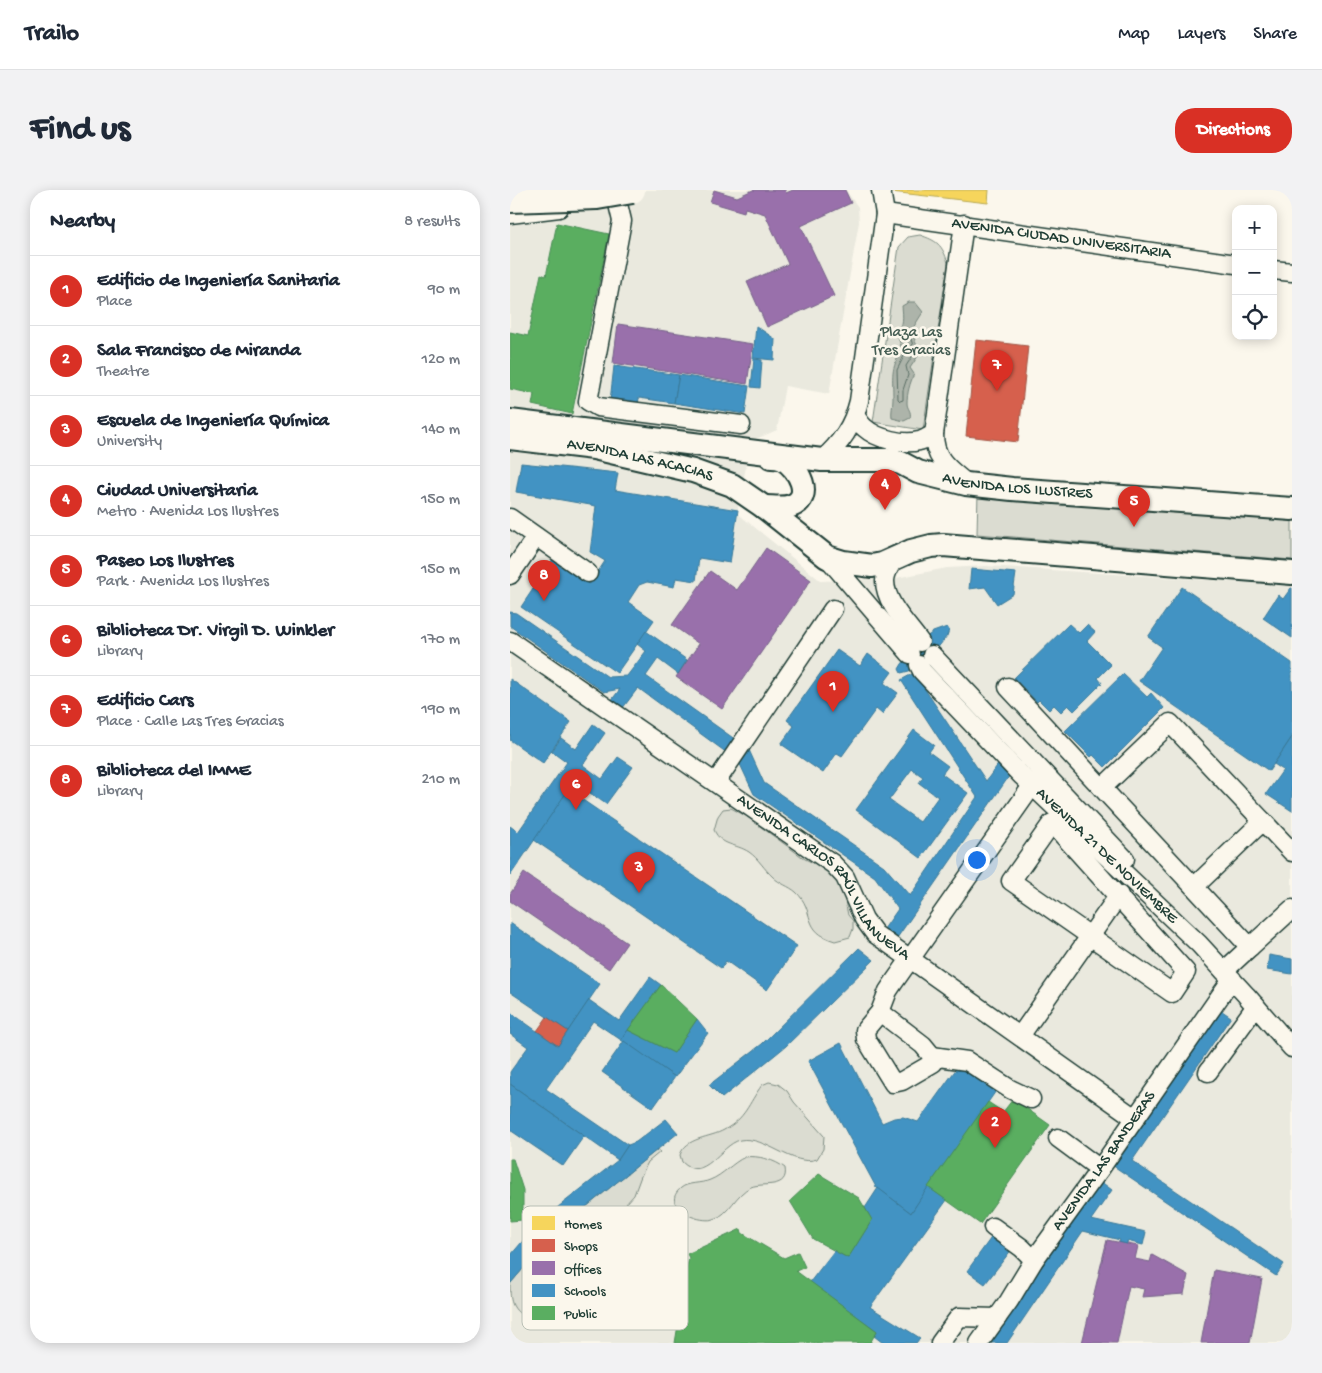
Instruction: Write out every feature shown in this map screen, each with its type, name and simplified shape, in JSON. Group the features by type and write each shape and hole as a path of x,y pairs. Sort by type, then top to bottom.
{"highway":[{"path":"510,199 597,196 620,193"}],"main road":[{"name":"AVENIDA LAS ACACIAS","path":"510,422 745,450"},
{"name":"AVENIDA LAS ACACIAS","path":"510,438 594,448 693,471 732,485 764,507"},
{"name":"AVENIDA LOS ILUSTRES","path":"745,450 822,460 889,460 901,463 918,472 966,484 1012,490 1292,509"},
{"path":"745,450 782,459 796,470 803,484 802,494 795,504 781,508 764,507"},
{"path":"764,507 828,557 843,562 872,566 882,564 911,551 942,545 1292,572"}],"street":[{"path":"822,460 843,438 855,415 859,401 884,214 881,190"},
{"path":"510,214 620,193 622,221 588,401 598,407 741,425"},
{"name":"AVENIDA CIUDAD UNIVERSITARIA","path":"884,214 1232,263"},
{"path":"964,224 934,434 934,448 950,470 966,484"},
{"path":"1277,270 1292,272"},
{"path":"855,415 863,427 871,433 887,438 904,442 920,441 934,434"},
{"path":"510,518 588,573"},
{"path":"510,575 536,537"},
{"name":"AVENIDA 21 DE NOVIEMBRE","path":"828,557 1228,973 1292,1048"},
{"name":"AVENIDA 21 DE NOVIEMBRE","path":"894,559 888,569 885,580 887,591 935,685 1032,786 1199,944 1292,1038"},
{"path":"716,782 833,609"},
{"name":"AVENIDA CARLOS RAÚL VILLANUEVA","path":"510,641 833,864 849,884 868,926 875,934 1135,1118"},
{"path":"1008,687 1250,946"},
{"path":"1102,788 1170,723 1292,852"},
{"path":"880,1012 923,1045 932,1056 933,1063 902,1081 893,1084 866,1039 865,1030 880,1012 888,991 1032,786"},
{"path":"1194,887 1263,821"},
{"path":"1052,823 1118,895 1186,972 1172,994 1011,881 1052,823"},
{"path":"1020,1036 1118,895"},
{"name":"AVENIDA LAS BANDERAS","path":"979,1343 1034,1260 1135,1118 1228,973 1250,946 1292,909"},
{"path":"1208,1072 1256,1006"},
{"path":"932,1056 967,1061 1010,1089 1031,1099"},
{"path":"1058,1138 1100,1169"},
{"path":"993,1226 1022,1248 1034,1260"},
{"path":"940,1343 959,1317 997,1318"}],"shaded area":[{"path":"510,190 837,190 847,192 858,207 859,222 829,394 785,386 777,430 751,441 737,513 821,581 896,578 947,568 986,566 1292,585 1292,1343 510,1343"}],"green space":[{"name":"Plaza Las Tres Gracias","path":"920,235 931,239 941,247 948,263 923,430 873,422 899,247 908,237"},
{"path":"978,492 1292,521 1292,560 977,534"},
{"path":"731,808 746,816 805,859 820,866 834,877 843,892 848,915 853,921 850,937 835,941 817,932 810,920 806,906 796,892 770,874 749,852 725,842 717,835 714,830 718,816 723,809"},
{"path":"769,1082 778,1084 787,1091 794,1102 824,1136 823,1149 817,1159 808,1161 798,1159 759,1142 740,1140 733,1143 705,1166 698,1169 690,1168 682,1162 680,1155 687,1145 693,1141 718,1133 737,1121 762,1085"},
{"path":"658,1149 660,1152 648,1162 634,1195 624,1206 587,1206"},
{"path":"745,1157 761,1157 785,1168 785,1175 783,1180 774,1184 751,1187 745,1190 724,1213 714,1219 699,1219 688,1214 688,1206 678,1206 675,1195 681,1188 715,1178"},
{"path":"522,1270 522,1315 513,1305 510,1284"}],"water":[{"path":"909,302 915,302 923,312 913,328 915,341 920,353 910,368 914,374 907,399 910,418 904,421 892,418 893,378 894,368 902,349 897,334 902,324 902,306"}],"building: Homes":[{"path":"892,190 989,190 988,203 891,192"}],"building: Shops":[{"path":"976,340 1028,346 1018,442 966,436"},
{"path":"547,1017 568,1031 558,1046 537,1031"}],"building: Offices":[{"path":"714,190 737,197 753,190 785,190 786,193 793,190 845,190 851,203 801,226 834,296 767,327 747,282 788,264 765,214 745,208 744,212 710,202"},
{"path":"618,324 753,344 747,384 613,363"},
{"path":"766,548 811,580 722,709 676,677 699,644 672,625 710,571 737,590"},
{"path":"524,873 627,943 609,969 510,901 510,894"},
{"path":"1107,1240 1138,1246 1135,1259 1150,1262 1152,1255 1188,1275 1184,1294 1142,1297 1144,1289 1129,1286 1117,1343 1082,1343"},
{"path":"1214,1270 1262,1279 1250,1343 1201,1343"}],"building: Schools":[{"path":"756,326 775,339 774,360 753,358"},
{"path":"754,359 762,360 760,388 751,387"},
{"path":"614,366 679,375 674,403 639,398 638,405 610,401"},
{"path":"679,375 749,386 745,414 674,403"},
{"path":"521,463 618,473 615,490 738,510 730,563 699,558 696,581 676,578 674,587 647,582 639,585 628,602 654,620 617,673 521,607 553,559 590,584 605,561 590,552 596,506 516,492"},
{"path":"971,569 1016,573 1013,594 997,604 985,587 969,589"},
{"path":"1182,587 1292,663 1292,737 1269,771 1139,681 1162,647 1148,637"},
{"path":"1291,588 1292,638 1263,618 1278,595 1283,599"},
{"path":"510,612 516,613 608,677 627,676 646,651 637,644 646,631 687,660 678,674 658,659 646,676 736,740 727,753 638,688 622,709 611,701 620,689 604,692 510,626"},
{"path":"1069,624 1079,633 1087,625 1095,632 1087,641 1111,665 1098,678 1102,683 1074,711 1068,705 1061,712 1054,705 1049,710 1039,700 1037,702 1014,678"},
{"path":"947,627 949,630 947,636 932,655 909,671 901,673 899,669 902,664 920,642 933,632"},
{"path":"837,650 860,666 868,654 892,672 884,683 898,693 882,714 876,709 842,756 837,753 823,773 781,744 794,726 787,720"},
{"path":"914,673 986,781 1002,759 1012,772 897,938 884,929 898,909 875,877 754,794 739,762 749,750 764,783 884,866 910,896 977,797 901,680"},
{"path":"1123,674 1147,697 1151,693 1164,708 1105,767 1093,755 1091,757 1065,731"},
{"path":"510,679 571,722 543,763 510,740"},
{"path":"593,724 605,733 583,765 602,779 618,757 633,767 606,804 574,782 510,876 510,826 518,832 567,762 552,751 561,738 576,749"},
{"path":"914,730 934,745 929,752 948,766 942,774 968,793 921,858 856,810","holes":["912,769 923,777 919,783 938,797 920,822 889,800"]},
{"path":"1292,737 1292,811 1266,794 1283,770 1274,764"},
{"path":"568,790 797,946 767,990 726,961 721,968 534,840"},
{"path":"510,923 600,984 568,1031 510,992"},
{"path":"859,948 874,960 786,1046 722,1098 709,1085 762,1044"},
{"path":"1269,955 1292,959 1292,974 1267,970"},
{"path":"650,977 661,985 621,1040 593,1021 546,1089 628,1145 618,1160 510,1084 510,1072 528,1047 510,1034 510,1012 558,1046 589,1000 619,1021"},
{"path":"1219,1009 1231,1017 1132,1161 1284,1264 1276,1276 1112,1165"},
{"path":"697,1019 708,1033 675,1077 621,1040 628,1030 674,1053"},
{"path":"624,1041 675,1077 653,1108 602,1072"},
{"path":"841,1043 882,1123 894,1118 903,1117 918,1122 962,1061 998,1088 911,1213 876,1187 808,1061"},
{"path":"510,1084 584,1136 563,1166 510,1130"},
{"path":"666,1119 678,1133 587,1206 559,1206 618,1160 628,1145 636,1142"},
{"path":"1100,1181 1112,1190 1091,1220 1146,1232 1143,1245 1127,1241 1127,1244 1119,1242 1120,1240 1083,1231 1007,1343 990,1343"},
{"path":"928,1187 947,1200 870,1307 920,1338 916,1343 883,1343 874,1336 877,1331 810,1282 834,1251 848,1258 872,1220 865,1208 878,1188 911,1213"},
{"path":"993,1235 1012,1249 985,1284 967,1271"},
{"path":"522,1242 522,1270 510,1284 510,1256"}],"building: Public":[{"path":"557,223 609,234 572,414 532,405 534,394 510,389 510,332 528,336 541,274 546,276"},
{"path":"661,985 697,1019 674,1053 628,1030"},
{"path":"1013,1099 1050,1125 980,1224 928,1187 988,1102 1003,1112"},
{"path":"510,1159 513,1159 523,1190 523,1206 522,1220 510,1221"},
{"path":"819,1174 859,1198 872,1220 848,1258 813,1239 790,1201"},
{"path":"741,1229 742,1233 784,1258 798,1252 805,1267 796,1271 877,1331 870,1343 675,1343 677,1330 688,1330 688,1254"}],"place":[{"name":"Edificio Cars","path":"997,391"},
{"name":"Ciudad Universitaria","path":"885,510"},
{"name":"Paseo Los Ilustres","path":"1134,527"},
{"name":"Biblioteca del IMME","path":"544,601"},
{"name":"Edificio de Ingeniería Sanitaria","path":"833,712"},
{"name":"Biblioteca Dr. Virgil D. Winkler","path":"576,810"},
{"name":"Escuela de Ingeniería Química","path":"639,893"},
{"name":"Sala Francisco de Miranda","path":"995,1148"}]}
